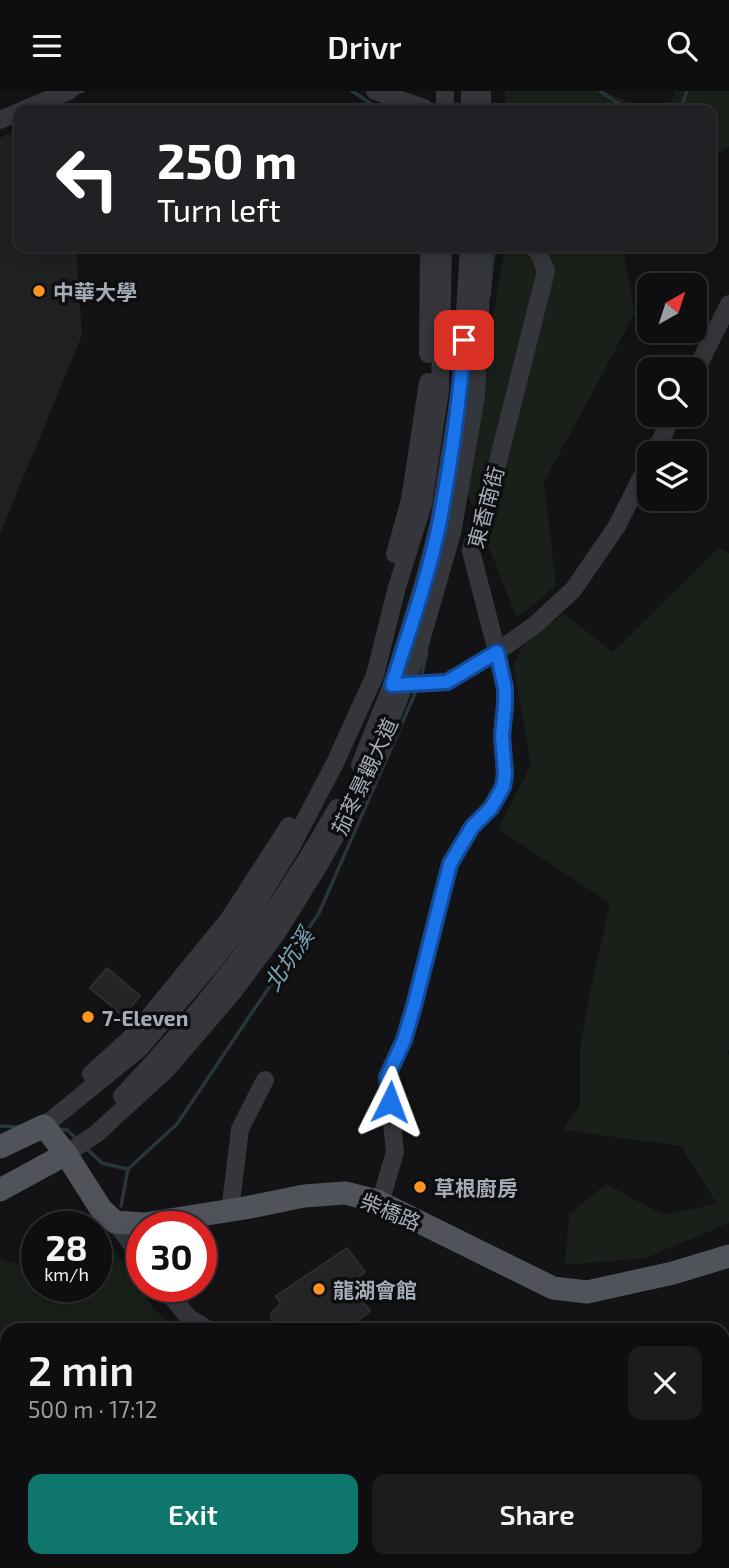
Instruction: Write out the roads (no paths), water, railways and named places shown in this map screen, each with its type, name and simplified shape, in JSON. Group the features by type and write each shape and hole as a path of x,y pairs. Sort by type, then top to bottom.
{"main road":[{"path":"44,1126 66,1154 101,1209 114,1222"},
{"name":"茄苳景觀大道","path":"0,1147 44,1126"},
{"name":"茄苳景觀大道","path":"0,1190 66,1154"},
{"name":"柴橋路","path":"114,1222 144,1224 304,1196 345,1193 377,1201 553,1288 587,1292 673,1273 729,1256"}],"street":[{"path":"35,105 69,91"},
{"path":"375,91 406,97"},
{"name":"東香南街","path":"380,1203 395,1151 387,1077 411,1017 450,864 472,827 491,808 503,787 505,688 471,551 489,497 545,271 538,252"},
{"name":"茄苳景觀大道","path":"44,1126 140,1048 209,967 250,914 290,849 335,763 370,671 423,504 440,391 436,255"},
{"name":"茄苳景觀大道","path":"44,1126 69,1094 135,1034 229,919 280,842 370,671 410,499 428,386 436,255"},
{"name":"茄苳景觀大道","path":"66,1154 96,1134 168,1067 233,992 277,933 366,782 398,685 439,522 460,391 476,255"},
{"path":"702,357 729,304"},
{"path":"410,499 430,457"},
{"path":"398,685 447,682 497,652 536,624 573,590 617,526 637,486"},
{"name":"茄苳景觀大道","path":"66,1154 157,1059 222,982 265,925 357,773 398,685"},
{"path":"300,871 345,818"},
{"path":"135,1034 209,967"},
{"path":"230,1211 240,1129 265,1080"},
{"path":"114,1222 126,1237"},
{"path":"176,1302 196,1323"}],"waterway":[{"path":"74,95 83,91"},
{"path":"352,91 373,105"},
{"name":"北坑溪","path":"600,91 621,105"},
{"name":"北坑溪","path":"682,105 687,91"},
{"name":"北坑溪","path":"489,296 493,252"},
{"name":"北坑溪","path":"422,673 427,651"},
{"name":"北坑溪","path":"121,1206 128,1169 177,1124 319,913 417,689"},
{"path":"0,1126 19,1127"},
{"path":"58,1129 67,1130 78,1140"},
{"path":"86,1148 102,1163 127,1169"}],"place":[{"name":"中華大學","path":"39,291"},
{"name":"7-Eleven","path":"88,1017"},
{"name":"草根廚房","path":"420,1187"},
{"name":"龍湖會館","path":"319,1289"}]}
